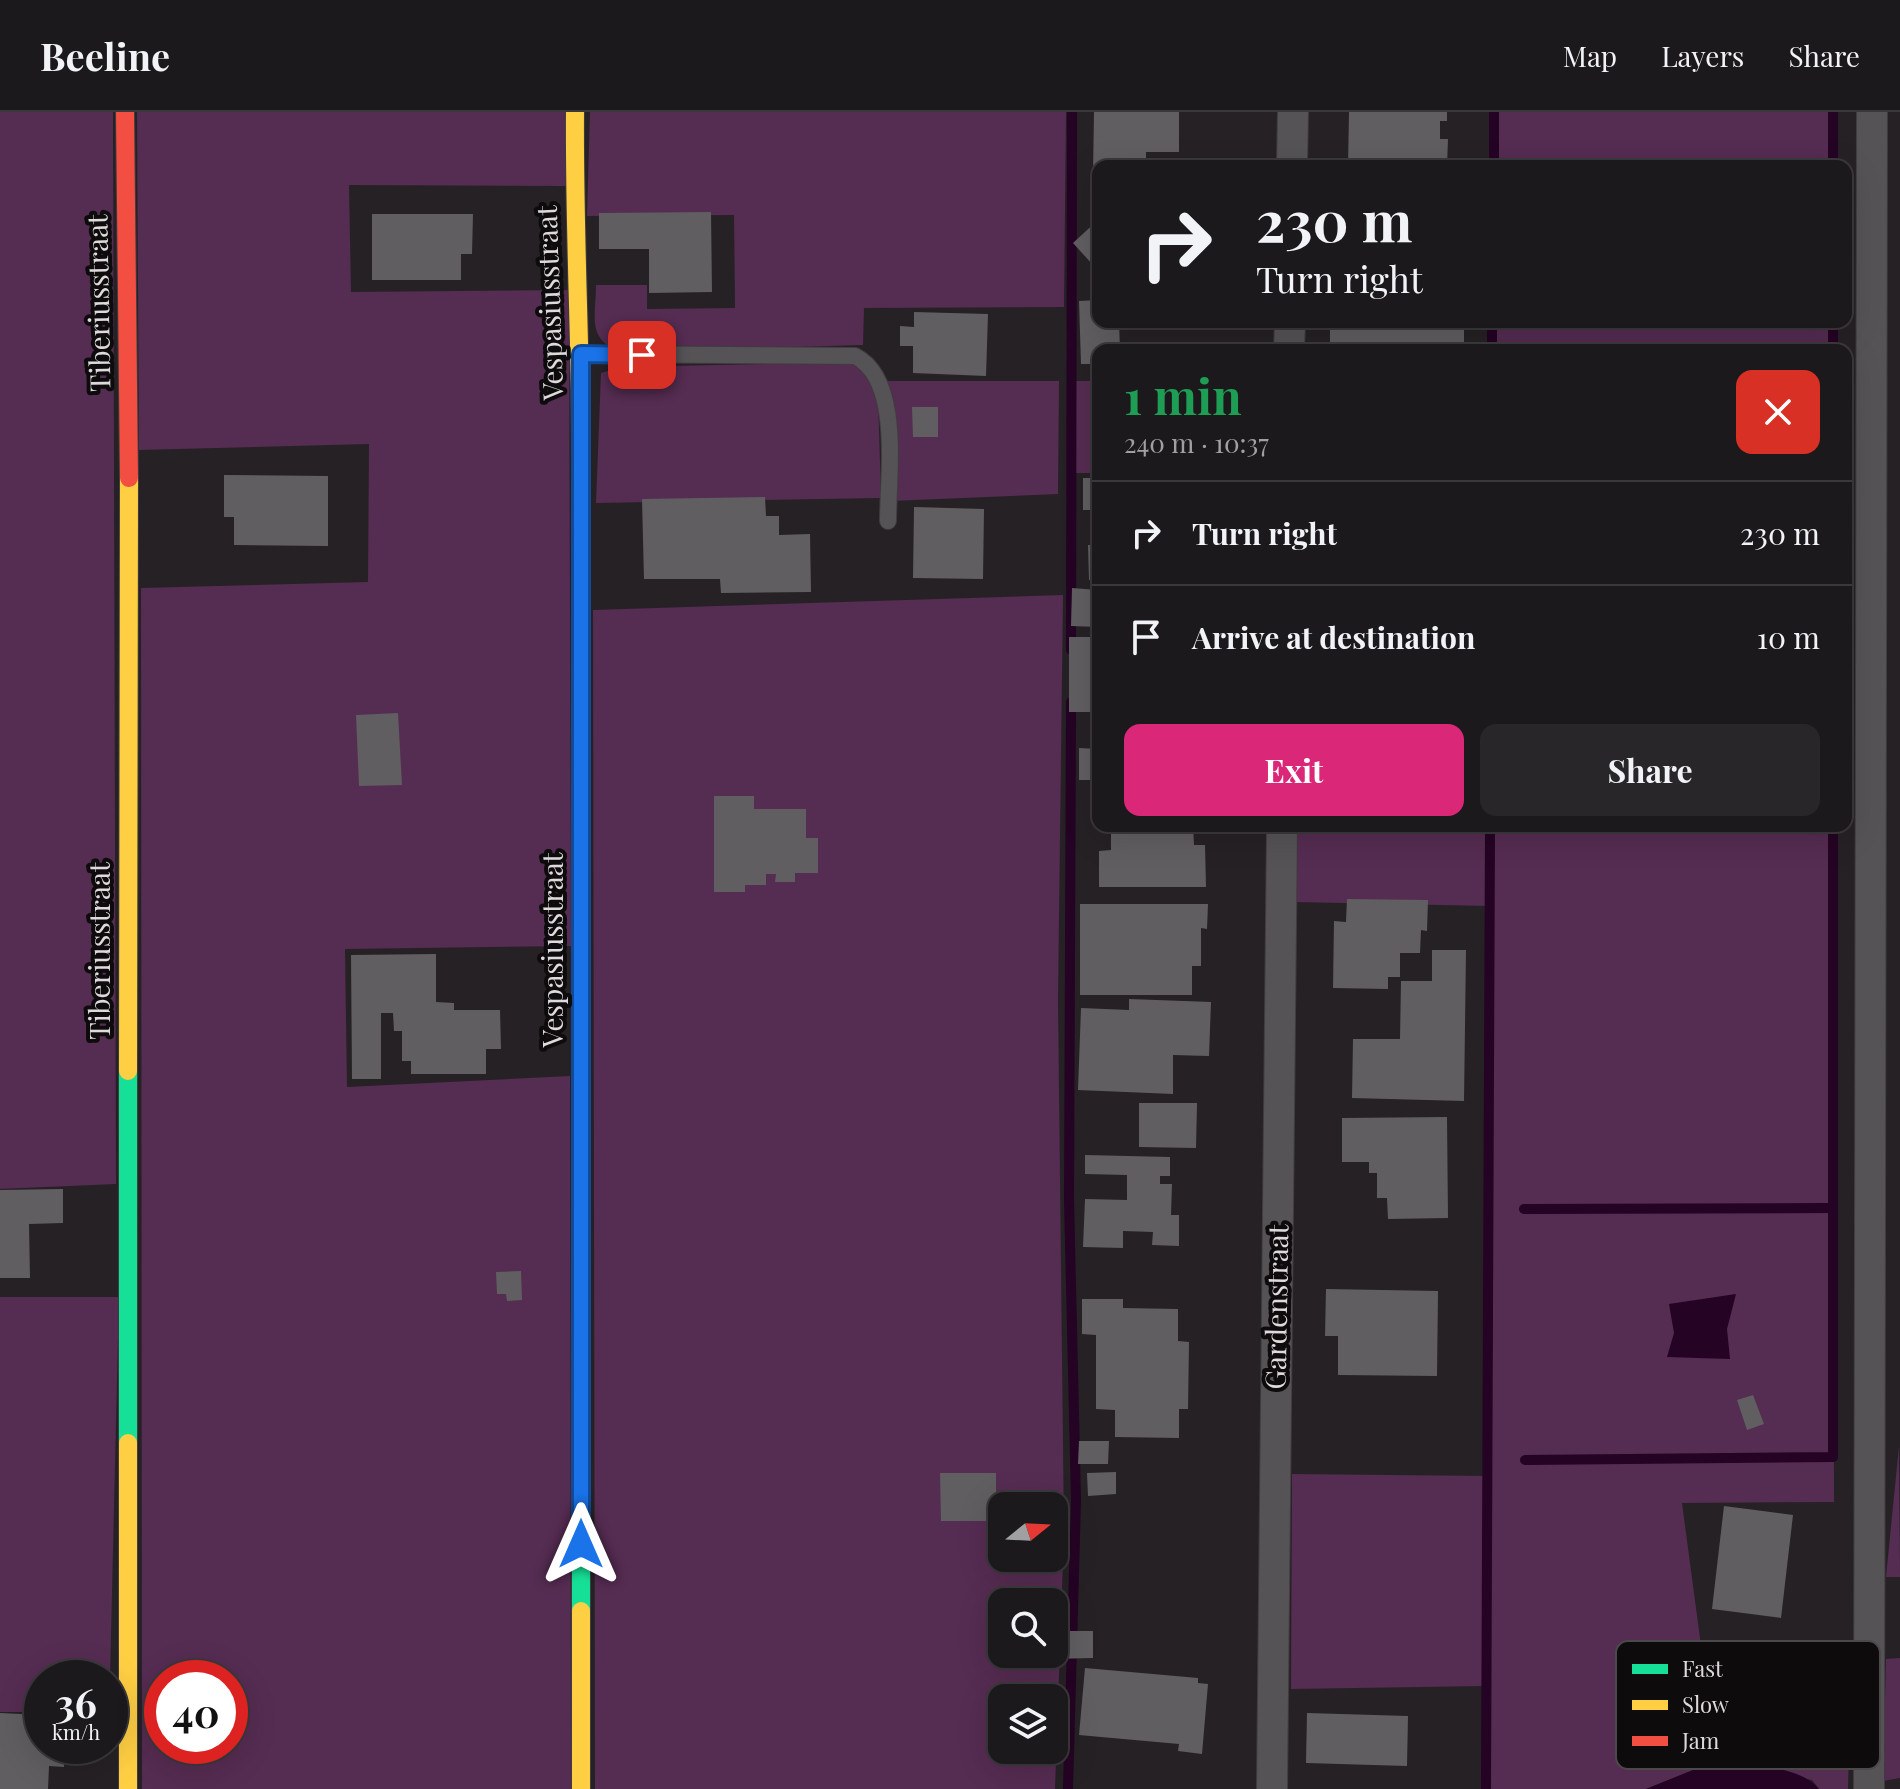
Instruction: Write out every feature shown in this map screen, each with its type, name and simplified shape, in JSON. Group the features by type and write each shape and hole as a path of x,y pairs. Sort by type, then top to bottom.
{"street":[{"name":"Tiberiusstraat","path":"125,112 129,316 128,1789"},
{"name":"Vespasiusstraat","path":"575,112 574,234 581,354 581,1789"},
{"path":"1292,160 1293,112"},
{"path":"1869,1641 1872,112"},
{"name":"Gardenstraat","path":"1272,1789 1282,832"},
{"path":"1869,1769 1869,1789"}],"lane":[{"path":"581,354 855,356 870,364 887,401 888,521"}],"shaded area":[{"path":"0,112 113,112 116,1184 0,1189"},
{"path":"137,112 567,112 566,186 349,185 351,292 569,290 571,946 345,949 347,1087 570,1076 571,1789 142,1789 141,588 368,582 369,444 139,450"},
{"path":"590,112 1066,112 1064,307 864,308 863,345 620,352 597,333 596,285 647,285 647,309 735,308 734,215 587,216"},
{"path":"1494,112 1833,112 1833,160 1494,160"},
{"path":"1492,328 1833,328 1833,344 1492,344"},
{"path":"855,362 878,393 881,498 596,503 601,373 621,367"},
{"path":"888,381 1059,381 1058,494 891,501"},
{"path":"1073,381 1092,381 1092,473 1073,473"},
{"path":"1063,595 1058,1000 1064,1492 988,1492 988,1572 1063,1572 1062,1588 988,1588 988,1668 1059,1668 1059,1684 988,1684 988,1764 1056,1764 1055,1789 595,1789 593,610"},
{"path":"1295,832 1833,832 1834,1502 1682,1503 1700,1641 1616,1641 1616,1769 1696,1769 1646,1789 1486,1789 1486,1686 1291,1689 1292,1474 1487,1476 1490,906 1294,902"},
{"path":"1736,1294 1727,1329 1730,1359 1667,1357 1674,1333 1669,1304"},
{"path":"0,1297 119,1297 110,1660 24,1660 24,1712 0,1712"},
{"path":"1899,1446 1900,1577 1886,1577"},
{"path":"1900,1658 1900,1778 1883,1781 1886,1659"},
{"path":"1696,1769 1779,1769 1798,1775 1819,1789 1646,1789"},
{"path":"1752,1769 1849,1769 1848,1789 1819,1789 1812,1780"}],"building":[{"path":"1094,112 1179,112 1179,152 1146,152 1146,160 1093,160"},
{"path":"1349,112 1447,112 1447,121 1440,121 1440,139 1448,139 1447,160 1348,160"},
{"path":"711,212 712,292 649,293 649,249 599,249 599,213"},
{"path":"372,214 473,214 472,254 461,254 461,280 372,280"},
{"path":"1092,226 1092,264 1073,243"},
{"path":"1092,300 1092,328 1119,328 1120,344 1092,344 1092,364 1081,364 1079,301"},
{"path":"914,312 988,314 986,376 913,373 913,346 900,346 900,326 914,327"},
{"path":"1330,328 1464,328 1464,344 1330,344"},
{"path":"912,407 938,407 938,437 913,437"},
{"path":"224,475 328,476 328,546 234,545 234,517 224,517"},
{"path":"1083,478 1092,478 1092,510 1083,510"},
{"path":"765,497 766,516 779,516 779,535 810,534 811,592 721,593 720,579 644,579 642,499"},
{"path":"914,507 984,509 983,579 913,578"},
{"path":"1088,545 1092,545 1092,580 1089,580"},
{"path":"1072,588 1092,590 1092,627 1071,626"},
{"path":"1069,637 1092,637 1092,712 1069,712"},
{"path":"398,713 402,785 359,786 356,715"},
{"path":"1079,748 1092,749 1092,780 1079,780"},
{"path":"714,796 754,796 754,809 806,809 806,838 818,838 818,873 795,873 795,882 775,882 776,874 766,874 766,885 745,885 745,892 714,892"},
{"path":"1111,832 1193,832 1194,845 1205,845 1206,887 1099,887 1099,851 1111,850"},
{"path":"1347,899 1428,900 1427,931 1421,930 1420,953 1400,953 1400,977 1388,977 1388,989 1333,988 1334,921 1346,922"},
{"path":"1080,904 1208,904 1207,929 1201,928 1201,966 1192,966 1192,995 1080,995"},
{"path":"1432,950 1466,950 1464,1101 1352,1098 1353,1039 1400,1039 1401,981 1432,981"},
{"path":"436,954 436,1002 454,1003 454,1010 500,1010 501,1049 486,1049 486,1074 411,1074 411,1061 402,1061 402,1031 394,1031 393,1013 381,1013 381,1079 352,1079 351,955"},
{"path":"1129,999 1211,1002 1209,1056 1173,1055 1173,1094 1078,1090 1081,1008 1129,1010"},
{"path":"1139,1103 1197,1103 1196,1148 1139,1147"},
{"path":"1447,1117 1448,1218 1388,1219 1387,1198 1377,1198 1377,1173 1369,1173 1369,1162 1342,1162 1342,1118"},
{"path":"1085,1155 1170,1157 1170,1176 1160,1176 1160,1184 1172,1184 1171,1215 1179,1215 1179,1246 1152,1245 1153,1232 1123,1231 1123,1248 1083,1247 1085,1199 1127,1200 1127,1175 1085,1174"},
{"path":"63,1189 63,1223 29,1224 30,1278 0,1278 0,1190"},
{"path":"521,1271 522,1300 507,1301 506,1294 497,1294 496,1272"},
{"path":"1326,1289 1438,1291 1437,1376 1338,1375 1338,1336 1325,1336"},
{"path":"1082,1299 1123,1299 1123,1308 1178,1309 1178,1341 1189,1342 1188,1409 1179,1409 1179,1438 1115,1437 1115,1410 1096,1409 1096,1335 1082,1334"},
{"path":"1753,1395 1764,1424 1747,1430 1737,1400"},
{"path":"1079,1441 1109,1441 1108,1464 1078,1464"},
{"path":"1116,1472 1116,1494 1088,1496 1087,1473"},
{"path":"940,1473 996,1473 996,1492 988,1492 988,1521 941,1521"},
{"path":"1724,1506 1793,1515 1781,1618 1712,1609"},
{"path":"1068,1631 1093,1631 1093,1658 1068,1659"},
{"path":"1085,1668 1198,1678 1198,1683 1208,1684 1202,1754 1178,1751 1179,1744 1079,1735"},
{"path":"0,1713 24,1714 24,1764 64,1764 64,1767 49,1766 48,1789 0,1789"},
{"path":"1307,1713 1408,1716 1407,1766 1306,1763"}],"waterway":[{"path":"1071,650 1072,112"},
{"path":"1494,112 1494,160"},
{"path":"1833,112 1833,160"},
{"path":"1492,328 1492,344"},
{"path":"1833,328 1833,344"},
{"path":"1068,1789 1076,1500 1069,1199 1071,702"},
{"path":"1486,1789 1490,832"},
{"path":"1525,1460 1833,1457 1833,832"},
{"path":"1524,1209 1833,1208"}],"traffic: fast":[{"path":"128,1071 128,1443"},
{"path":"581,1072 581,1611"}],"traffic: slow":[{"path":"575,112 581,470"},
{"path":"128,1071 129,478"},
{"path":"128,1443 128,1789"},
{"path":"581,1611 581,1789"}],"traffic: jam":[{"path":"125,112 129,478"},
{"path":"581,470 581,1072"}],"route":[{"path":"581,1544 581,354 642,355"}]}
